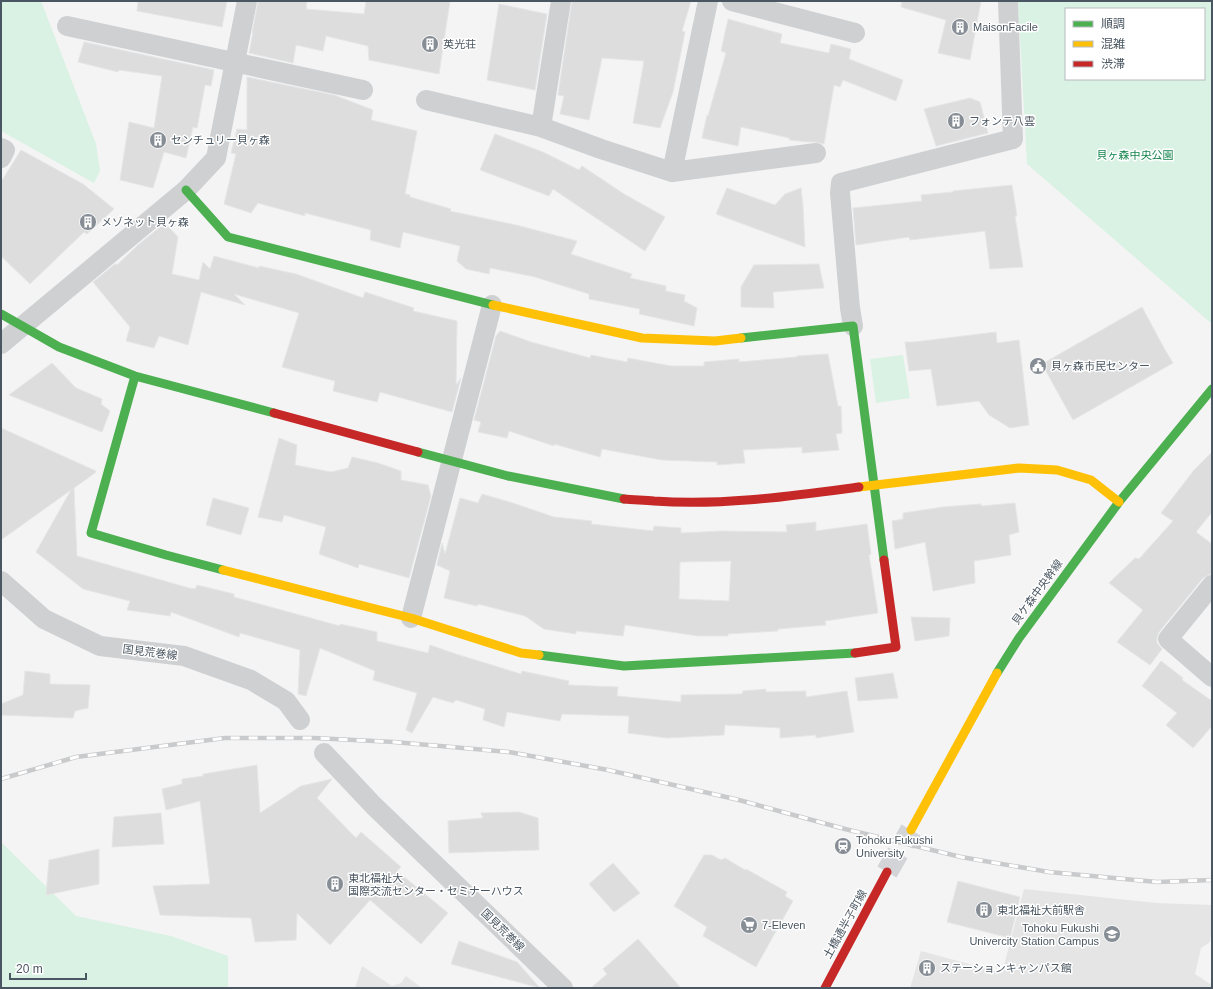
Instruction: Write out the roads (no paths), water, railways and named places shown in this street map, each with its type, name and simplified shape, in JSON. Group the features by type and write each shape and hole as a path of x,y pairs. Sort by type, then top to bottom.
{"street":[{"path":"1,344 186,190 216,158 247,1"},
{"path":"541,127 560,1"},
{"path":"672,172 708,1"},
{"path":"732,1 855,33"},
{"path":"135,376 91,533 166,555 411,618 521,653 624,666 847,654 896,646 850,308 840,193 841,183 1013,139 1008,1"},
{"path":"67,26 363,90"},
{"path":"426,100 541,127 601,150 672,172 816,153"},
{"path":"1,148 5,150 1,158"},
{"path":"186,190 228,238 492,305 642,338 715,341 853,326"},
{"path":"411,618 492,305"},
{"path":"1,314 59,347 135,376 508,476 626,499 682,503 731,502 1019,468 1057,470 1091,480 1119,502"},
{"name":"貝ケ森中央幹線","path":"911,830 998,671 1019,638 1119,502 1212,389"},
{"name":"国見荒巻線","path":"1,581 44,619 100,646 184,656 251,680 286,701 300,720"},
{"path":"1212,585 1168,639 1212,677"},
{"name":"国見荒巻線","path":"324,752 374,806 563,988"},
{"name":"土橋通半子町線","path":"825,988 887,872"}],"tunnel":[{"path":"887,872 911,830"}],"railway":[{"path":"1,779 76,757 225,738 314,738 394,742 509,752 608,770 739,800 845,829 961,857 1049,872 1157,882 1212,880"}],"place":[{"name":"MaisonFacile","path":"960,27"},
{"name":"英光荘","path":"430,44"},
{"name":"フォンテ八雲","path":"956,121"},
{"name":"センチュリー貝ヶ森","path":"158,140"},
{"name":"メゾネット貝ヶ森","path":"88,222"},
{"name":"貝ヶ森市民センター","path":"1038,366"},
{"name":"Tohoku Fukushi University","path":"843,846"},
{"name":"東北福祉大 国際交流センター・セミナーハウス","path":"335,884"},
{"name":"東北福祉大前駅舎","path":"984,910"},
{"name":"7-Eleven","path":"749,925"},
{"name":"Tohoku Fukushi Univercity Station Campus","path":"1112,934"},
{"name":"ステーションキャンパス館","path":"927,968"}],"park label":[{"name":"貝ヶ森中央公園","path":"1135,155"}]}
